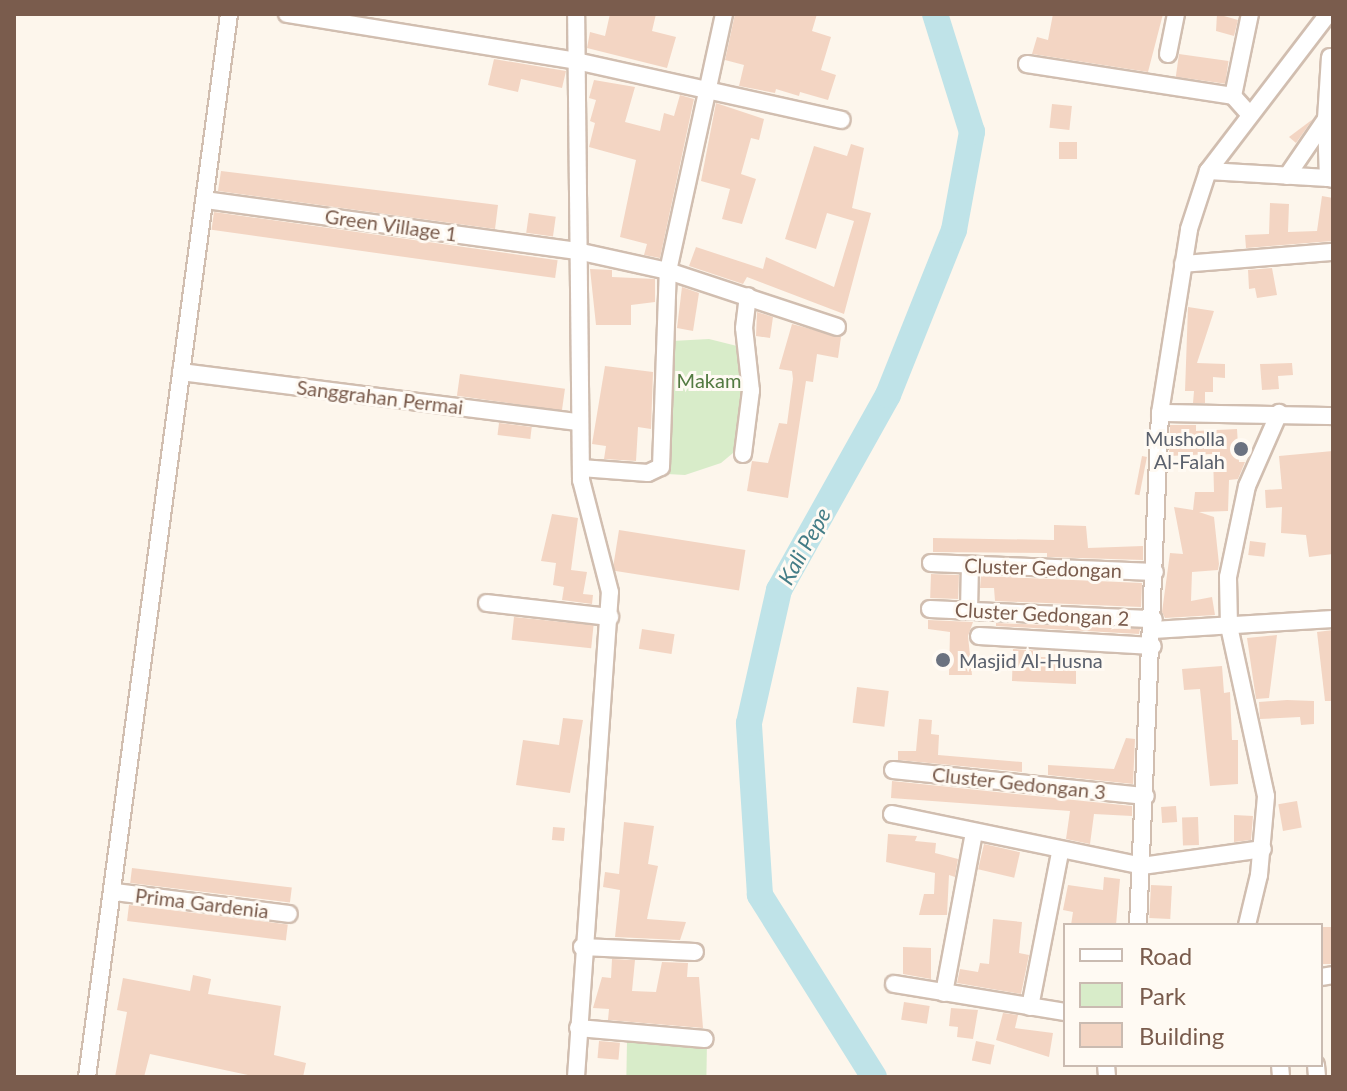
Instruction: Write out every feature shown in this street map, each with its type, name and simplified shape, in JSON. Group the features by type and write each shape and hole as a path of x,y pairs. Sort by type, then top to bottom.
{"street":[{"path":"87,1077 115,892 229,14"},
{"path":"287,14 576,61 706,93 842,120"},
{"path":"576,14 578,422 588,516 609,582 610,617 582,947 576,1077"},
{"path":"581,468 648,473 661,467 668,271 724,14"},
{"path":"1168,54 1176,14"},
{"path":"1233,96 1250,14"},
{"path":"1138,923 1146,796 1160,413 1183,264 1208,171 1328,14"},
{"path":"1208,171 1331,178 1326,119 1332,57 1301,52"},
{"path":"1027,64 1233,96 1249,114"},
{"path":"1287,176 1326,119"},
{"name":"Green Village 1","path":"205,200 577,251 668,271 837,327"},
{"path":"1183,264 1333,252"},
{"path":"743,454 751,391 744,328 748,296"},
{"name":"Sanggrahan Permai","path":"181,372 578,422"},
{"path":"1160,413 1333,416"},
{"path":"1247,923 1263,849 1263,766 1229,626 1235,526 1279,413"},
{"name":"Cluster Gedongan","path":"931,563 1155,572"},
{"path":"969,611 970,565"},
{"path":"487,603 610,617"},
{"name":"Cluster Gedongan 2","path":"930,609 1153,632"},
{"path":"979,636 1153,632 1333,619"},
{"name":"Cluster Gedongan 3","path":"893,770 1146,796"},
{"path":"892,814 1060,852 1142,866 1263,849"},
{"path":"944,993 974,833"},
{"path":"1030,1007 1060,852"},
{"name":"Prima Gardenia","path":"115,892 289,914"},
{"path":"582,947 695,952"},
{"path":"894,984 1063,1012"},
{"path":"578,1028 705,1039"}],"green space":[{"name":"Makam","path":"709,339 741,347 747,367 739,448 721,463 685,475 667,474 672,341"},
{"path":"627,1041 707,1042 706,1077 626,1077"}],"building":[{"path":"610,14 656,14 652,31 676,37 667,68 587,48 590,32 605,36"},
{"path":"735,14 817,14 812,31 831,37 821,70 836,75 828,100 800,92 799,96 776,89 775,93 739,86 744,65 725,60"},
{"path":"1053,14 1163,14 1148,72 1032,54 1037,37 1048,40"},
{"path":"1217,14 1238,20 1234,36 1216,31"},
{"path":"1179,54 1229,61 1225,84 1176,77"},
{"path":"494,59 566,71 562,88 521,79 518,92 488,85"},
{"path":"594,80 635,87 625,122 660,131 664,113 674,116 680,95 694,99 660,258 644,255 647,244 620,237 636,160 589,147 595,123 590,121 596,100 589,98"},
{"path":"716,103 764,119 759,140 751,138 741,174 756,179 742,224 722,219 730,189 701,181"},
{"path":"1052,104 1072,106 1069,130 1049,128"},
{"path":"1313,119 1296,143 1289,137"},
{"path":"1059,142 1077,142 1077,159 1059,159"},
{"path":"851,144 864,148 852,208 871,213 844,314 747,277 743,284 689,266 696,247 763,269 766,257 834,287 854,221 827,213 816,249 785,239 814,146 847,156"},
{"path":"221,171 498,205 495,229 218,191"},
{"path":"1322,196 1333,198 1333,241 1246,248 1245,235 1269,234 1270,203 1289,204 1288,232 1317,231"},
{"path":"214,212 558,260 555,278 211,230"},
{"path":"529,213 556,217 553,237 526,233"},
{"path":"1272,268 1277,295 1257,298 1255,288 1249,289 1248,270"},
{"path":"590,269 612,270 612,277 655,279 655,302 631,305 631,325 596,325"},
{"path":"682,287 699,293 693,331 677,328"},
{"path":"1188,307 1214,311 1197,363 1225,364 1225,378 1213,377 1213,392 1205,392 1205,403 1193,403 1194,391 1185,391"},
{"path":"757,312 773,317 770,338 756,336"},
{"path":"792,324 841,337 838,358 817,354 813,382 806,381 788,498 747,491 752,461 768,463 779,423 787,424 792,371 779,369"},
{"path":"1292,363 1293,375 1278,376 1279,389 1262,390 1260,364"},
{"path":"605,366 653,372 651,429 638,427 636,461 604,459 606,446 592,444"},
{"path":"460,374 565,389 562,411 457,396"},
{"path":"499,423 532,427 530,439 498,435"},
{"path":"1170,425 1196,425 1196,431 1237,429 1239,462 1245,462 1238,479 1229,480 1228,511 1199,512 1214,517 1219,564 1218,570 1192,572 1191,601 1212,597 1215,615 1165,618 1162,612 1170,553 1183,554 1174,507 1193,510 1195,492 1214,492 1213,454 1169,456"},
{"path":"1333,451 1333,554 1309,557 1306,535 1281,533 1282,507 1266,508 1265,490 1282,489 1279,456"},
{"path":"1142,456 1147,457 1139,495 1135,494"},
{"path":"552,514 578,518 571,570 587,572 583,594 593,595 592,604 562,600 564,587 553,585 556,563 541,561"},
{"path":"1054,525 1086,526 1088,548 1143,546 1143,560 1047,557 1047,553 933,552 933,538 1054,540"},
{"path":"619,530 745,550 739,591 613,570"},
{"path":"1250,541 1266,543 1264,557 1248,555"},
{"path":"931,574 959,575 958,599 930,598"},
{"path":"981,576 1142,583 1141,607 995,601 994,588 980,588"},
{"path":"514,617 594,625 591,648 512,640"},
{"path":"928,620 973,622 968,636 972,675 949,675 950,632 928,629"},
{"path":"996,623 1140,629 1139,634 996,626"},
{"path":"642,629 675,634 671,654 639,649"},
{"path":"1333,630 1333,701 1325,701 1317,632"},
{"path":"1277,635 1269,698 1256,699 1247,638"},
{"path":"1013,649 1041,651 1041,657 1076,658 1076,684 1012,681"},
{"path":"1222,666 1224,693 1230,692 1232,740 1238,740 1238,784 1210,786 1200,689 1184,690 1182,669"},
{"path":"857,687 889,691 884,727 853,723"},
{"path":"1314,701 1314,724 1301,725 1300,717 1260,719 1259,702"},
{"path":"563,718 583,720 570,793 516,785 523,740 559,745"},
{"path":"919,719 932,720 931,734 939,735 938,755 1022,762 1022,772 898,760 898,751 916,751"},
{"path":"1126,738 1135,739 1133,784 1048,775 1048,765 1114,769"},
{"path":"892,781 1132,806 1132,816 1094,814 1090,844 1066,839 1070,811 891,798"},
{"path":"1297,801 1302,828 1283,831 1278,804"},
{"path":"1176,806 1177,822 1162,823 1161,807"},
{"path":"1234,815 1253,816 1251,840 1234,842"},
{"path":"1198,817 1199,845 1183,846 1182,818"},
{"path":"624,822 654,826 648,864 658,866 647,919 686,922 680,940 615,937 620,890 603,887 605,872 619,874"},
{"path":"553,827 565,828 564,841 552,840"},
{"path":"888,834 917,836 915,841 936,843 935,853 958,859 955,877 949,875 947,915 919,915 924,894 934,894 935,873 886,862"},
{"path":"984,844 1020,852 1014,878 978,869"},
{"path":"132,868 292,888 290,903 130,883"},
{"path":"1104,877 1120,879 1116,923 1071,923 1073,912 1063,910 1068,885 1103,890"},
{"path":"1151,885 1172,886 1170,919 1149,918"},
{"path":"129,905 288,924 286,940 127,921"},
{"path":"993,919 1022,922 1019,953 1029,955 1021,994 957,983 960,969 978,972 980,963 989,964"},
{"path":"1323,927 1333,927 1333,964 1323,964"},
{"path":"903,947 931,948 931,979 903,974"},
{"path":"612,959 635,960 632,991 656,992 662,962 688,963 687,977 699,977 703,1028 608,1020 609,1009 593,1008 602,977 611,978"},
{"path":"193,975 211,979 208,994 281,1006 274,1055 306,1063 303,1077 257,1077 150,1054 144,1077 115,1077 127,1012 117,1010 123,978 190,991"},
{"path":"904,1002 930,1006 927,1024 901,1020"},
{"path":"951,1008 978,1010 973,1039 957,1037 958,1027 949,1026"},
{"path":"1003,1013 1018,1015 1015,1028 1053,1033 1049,1057 996,1040"},
{"path":"599,1041 620,1043 618,1060 598,1058"},
{"path":"976,1041 995,1045 990,1065 972,1061"}],"waterway":[{"name":"Kali Pepe","path":"874,1077 760,895 749,723 779,590 888,395 954,230 972,132 935,14"}],"place":[{"name":"Musholla Al-Falah","path":"1241,449"},
{"name":"Masjid Al-Husna","path":"943,660"}]}
